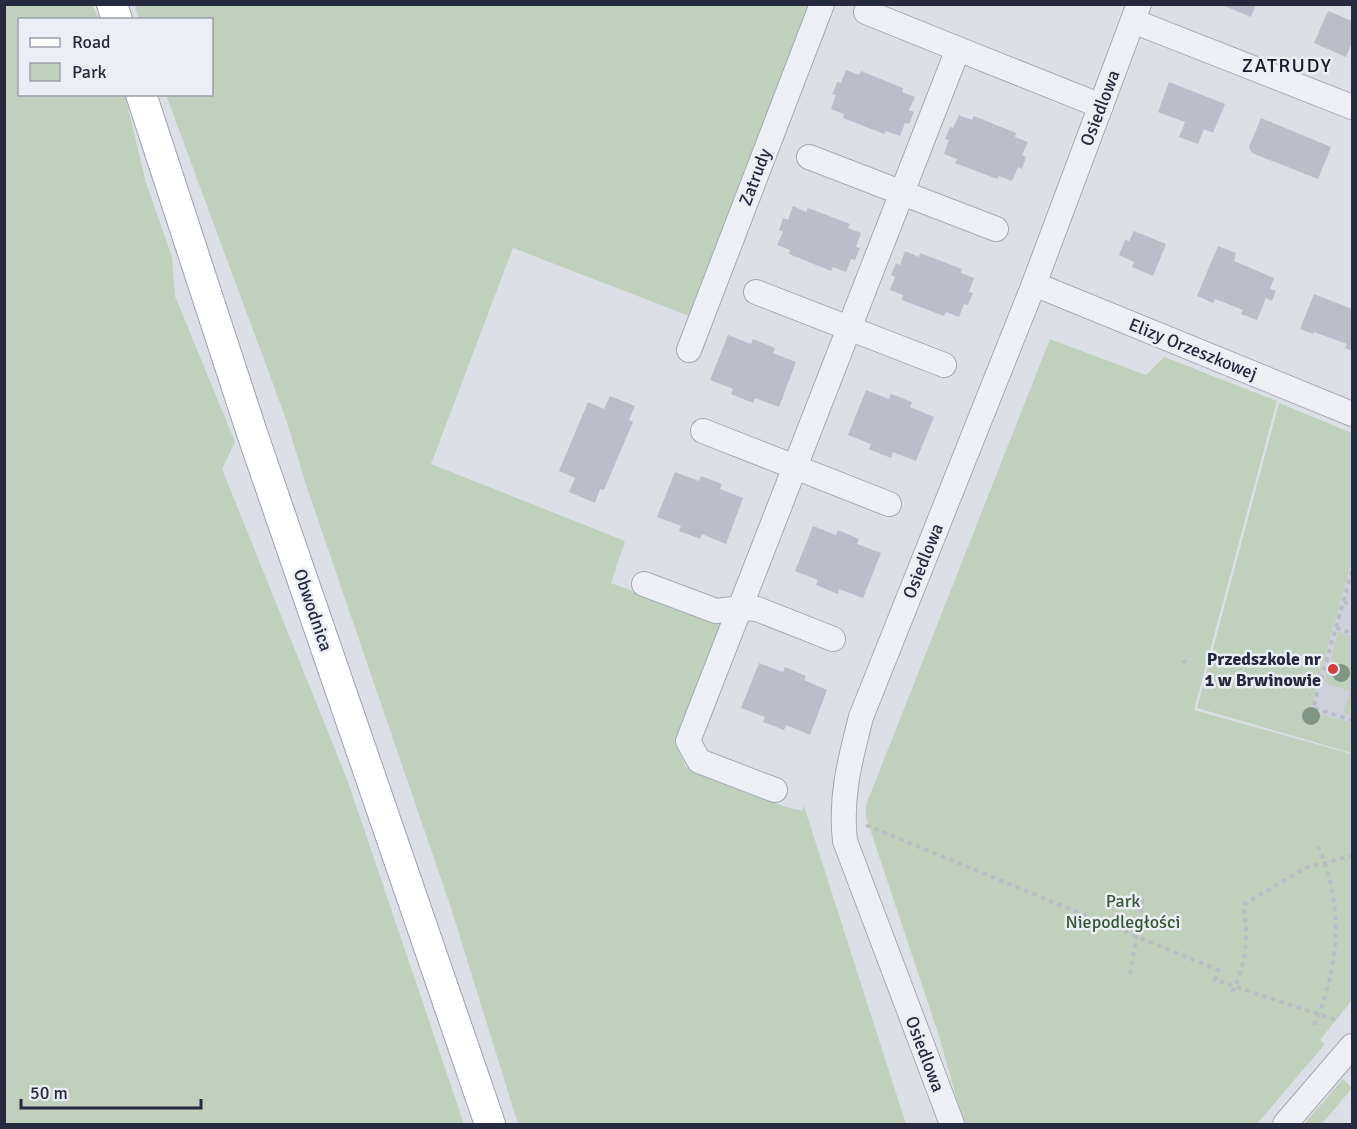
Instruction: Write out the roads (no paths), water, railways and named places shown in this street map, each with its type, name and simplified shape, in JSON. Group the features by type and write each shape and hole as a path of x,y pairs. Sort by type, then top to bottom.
{"main road":[{"name":"Obwodnica","path":"142,96 252,433 490,1125"}],"street":[{"name":"Zatrudy","path":"689,350 822,4"},
{"path":"866,12 1101,106"},
{"path":"1136,13 1353,107"},
{"name":"Osiedlowa","path":"952,1125 845,841 842,815 845,786 861,717 1034,284 1136,13"},
{"path":"775,790 699,761 688,741 958,49"},
{"path":"809,157 996,229"},
{"name":"Elizy Orzeszkowej","path":"1034,284 1353,414"},
{"path":"756,292 944,365"},
{"path":"703,431 889,504"},
{"path":"644,584 716,611 757,609 833,639"},
{"path":"1285,1125 1353,1046"}],"place":[{"name":"Przedszkole nr 1 w Brwinowie","path":"1333,669"}],"district":[{"name":"ZATRUDY","path":"1287,65"}],"park label":[{"name":"Park Niepodległości","path":"1123,911"}]}
